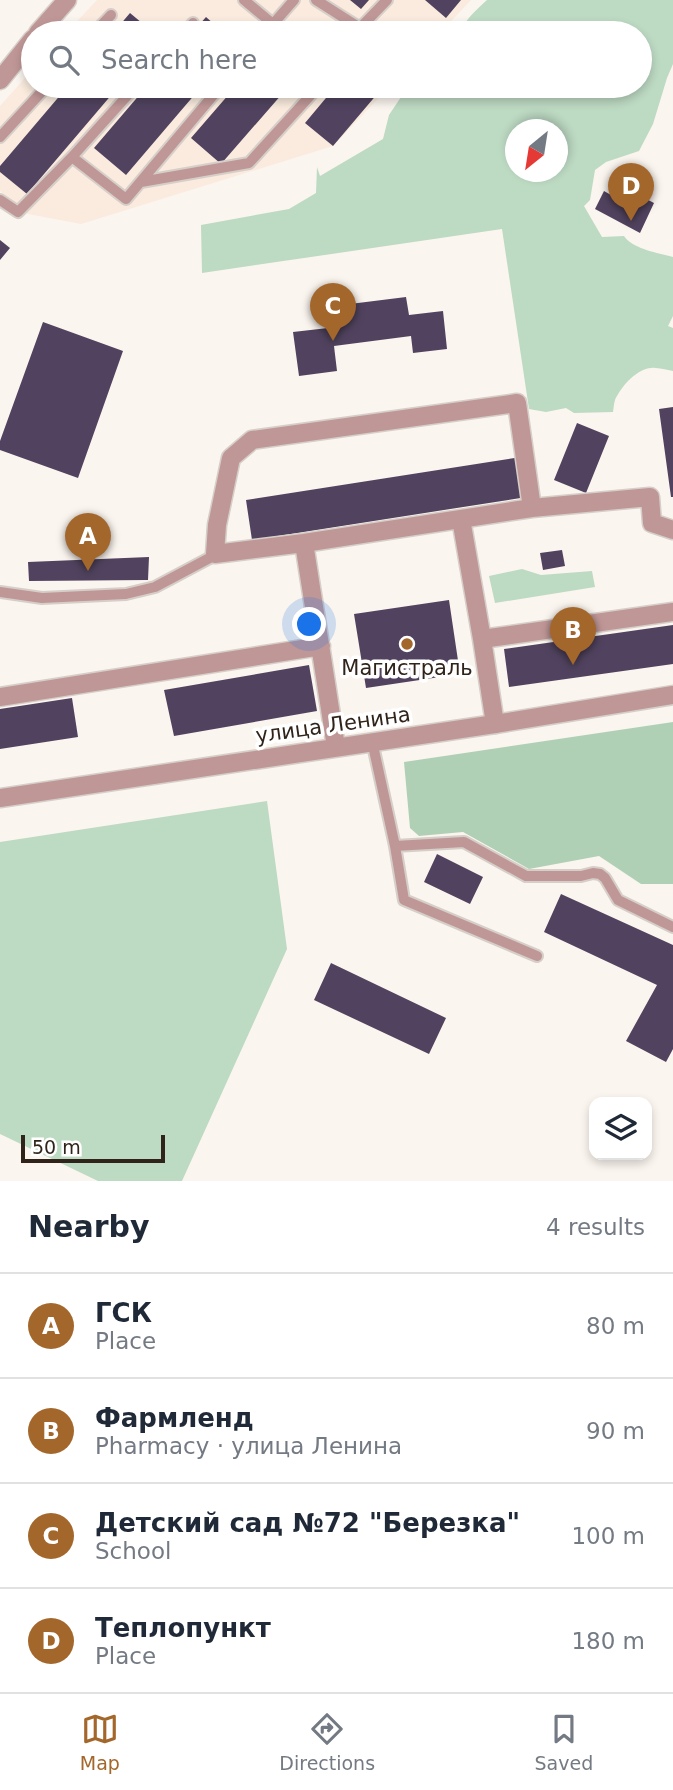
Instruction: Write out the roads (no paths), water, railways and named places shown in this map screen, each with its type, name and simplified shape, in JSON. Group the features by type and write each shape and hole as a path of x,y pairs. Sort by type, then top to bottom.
{"street":[{"path":"49,21 67,0"},
{"path":"0,80 21,54"},
{"path":"532,508 517,403 265,438 252,440 231,458 217,525 215,554 532,508 650,497 652,523 673,530"},
{"path":"461,519 495,724"},
{"path":"304,543 336,747"},
{"path":"482,639 673,612"},
{"path":"0,697 321,646"},
{"name":"улица Ленина","path":"0,798 673,695"}],"lane":[{"path":"244,0 262,21"},
{"path":"276,21 294,0"},
{"path":"316,0 345,21"},
{"path":"368,21 387,0"},
{"path":"105,21 111,15"},
{"path":"0,137 36,98"},
{"path":"0,200 18,212 125,98"},
{"path":"72,157 126,199 211,98"},
{"path":"141,182 249,163 308,98"},
{"path":"0,593 42,598 126,594 155,587 219,554"},
{"path":"372,741 404,900 537,956"},
{"path":"395,846 464,842 526,876 600,874 618,900 673,927"}],"place":[{"name":"Теплопункт","path":"631,221"},
{"name":"Детский сад №72 \"Березка\"","path":"333,341"},
{"name":"ГСК","path":"88,571"},
{"name":"Магистраль","path":"407,644"},
{"name":"Фармленд","path":"573,665"}]}
